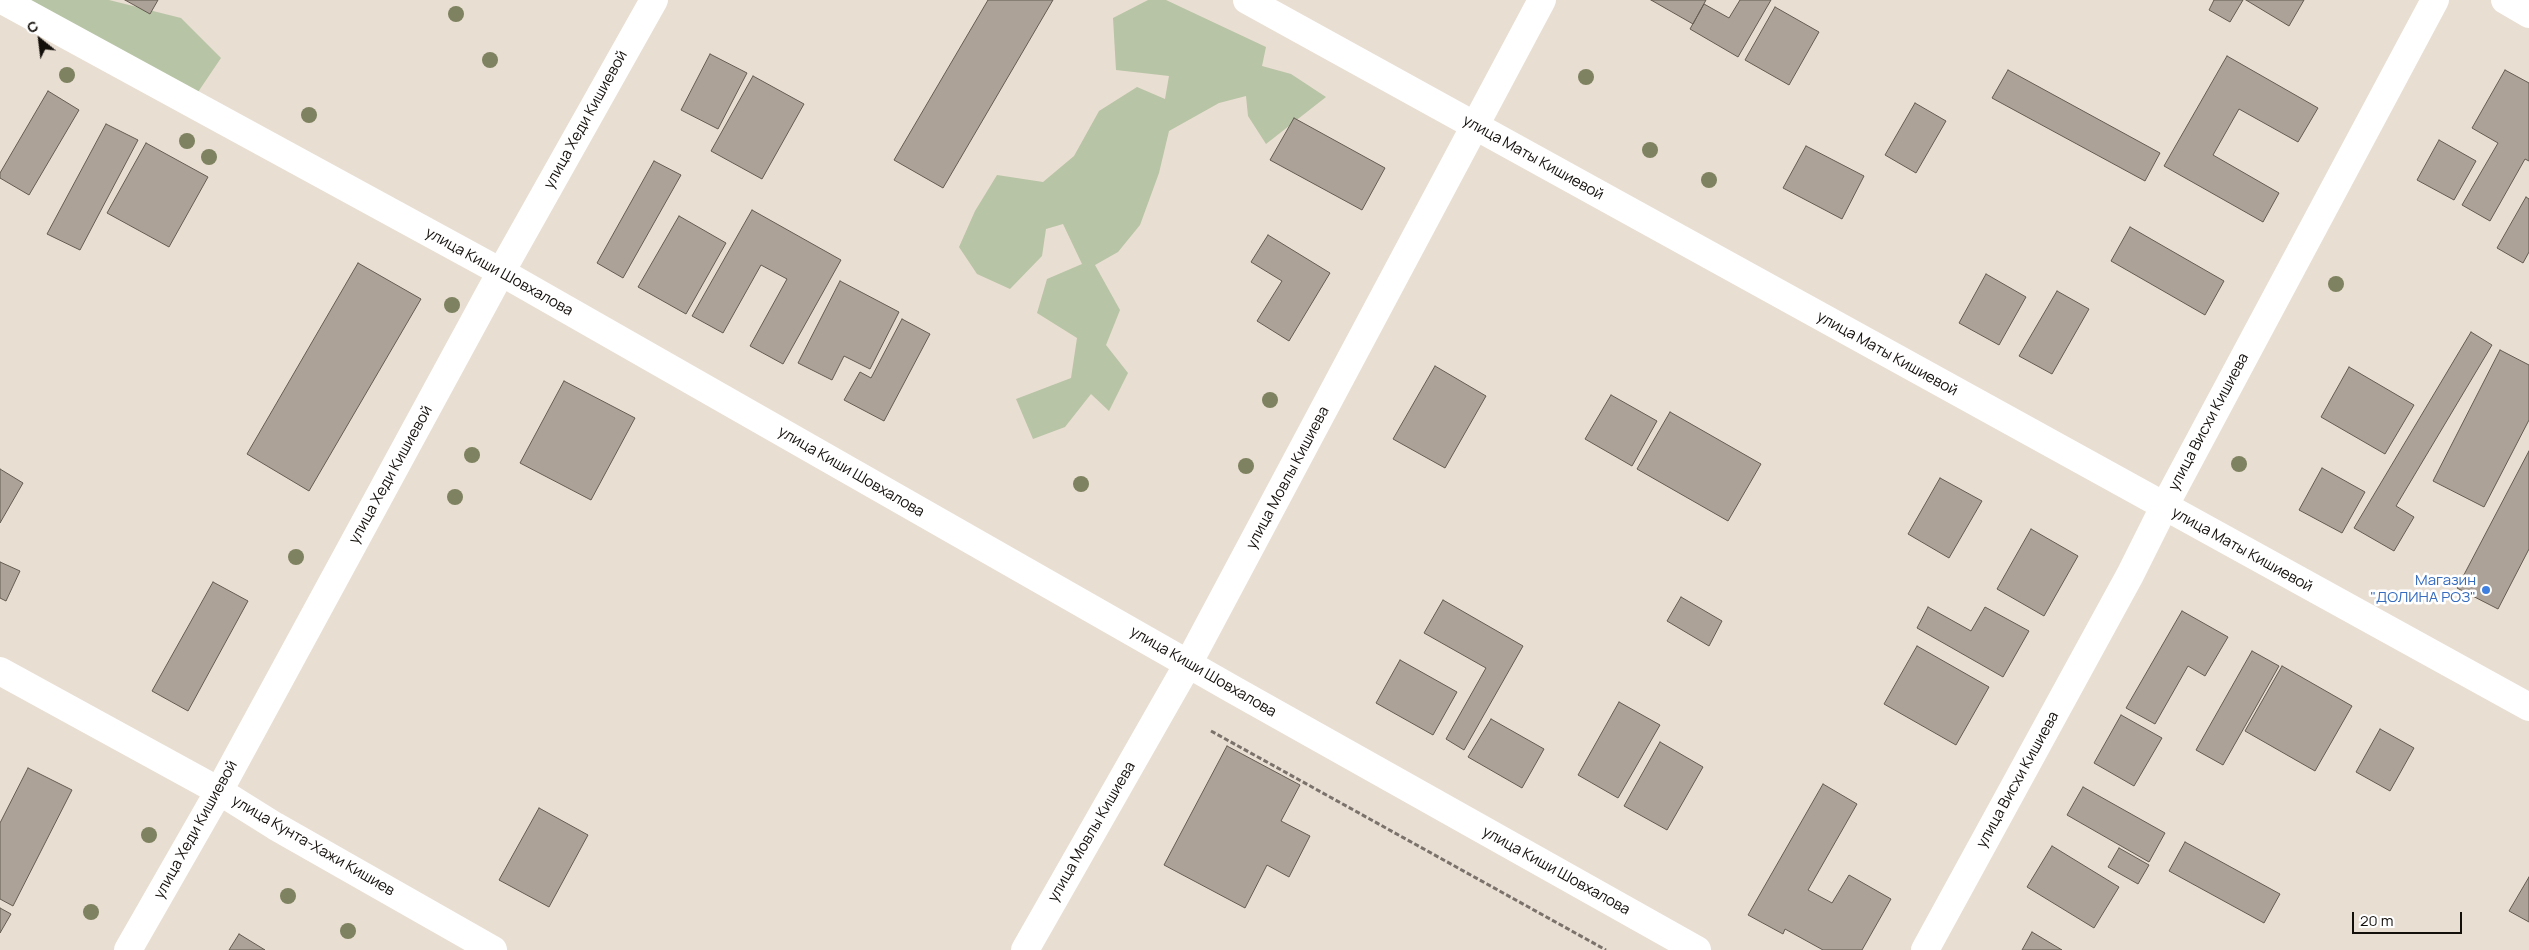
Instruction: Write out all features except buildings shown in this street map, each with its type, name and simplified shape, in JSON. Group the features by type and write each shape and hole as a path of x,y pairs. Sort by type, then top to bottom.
{"street":[{"name":"улица Киши Шовхалова","path":"2,0 501,272 1188,664 1697,950"},
{"name":"улица Хеди Кишиевой","path":"128,950 219,791 501,272 654,0"},
{"name":"улица Маты Кишиевой","path":"1246,0 2529,707"},
{"name":"улица Мовлы Кишиева","path":"1025,950 1188,664 1436,203 1542,0"},
{"name":"улица Висхи Кишиева","path":"1925,950 2130,575 2164,507 2435,0"},
{"path":"2505,0 2529,14"},
{"name":"улица Кунта-Хажи Кишиев","path":"0,671 219,791 274,826 493,950"}],"path":[{"path":"1211,731 1606,950"}],"green space":[{"path":"19,0 109,0 181,18 221,58 194,98"},
{"path":"1148,0 1166,0 1266,47 1262,66 1291,74 1326,97 1266,144 1248,116 1246,96 1219,103 1169,131 1159,173 1140,225 1118,252 1095,265 1120,310 1106,345 1128,373 1109,411 1091,394 1065,427 1033,439 1016,399 1071,378 1077,338 1037,313 1047,279 1082,264 1063,224 1046,229 1042,256 1010,289 977,274 959,247 975,211 997,175 1043,182 1074,156 1099,111 1137,87 1165,99 1169,76 1116,70 1113,18"}],"place":[{"name":"Магазин \"ДОЛИНА РОЗ\"","path":"2486,590"}]}
